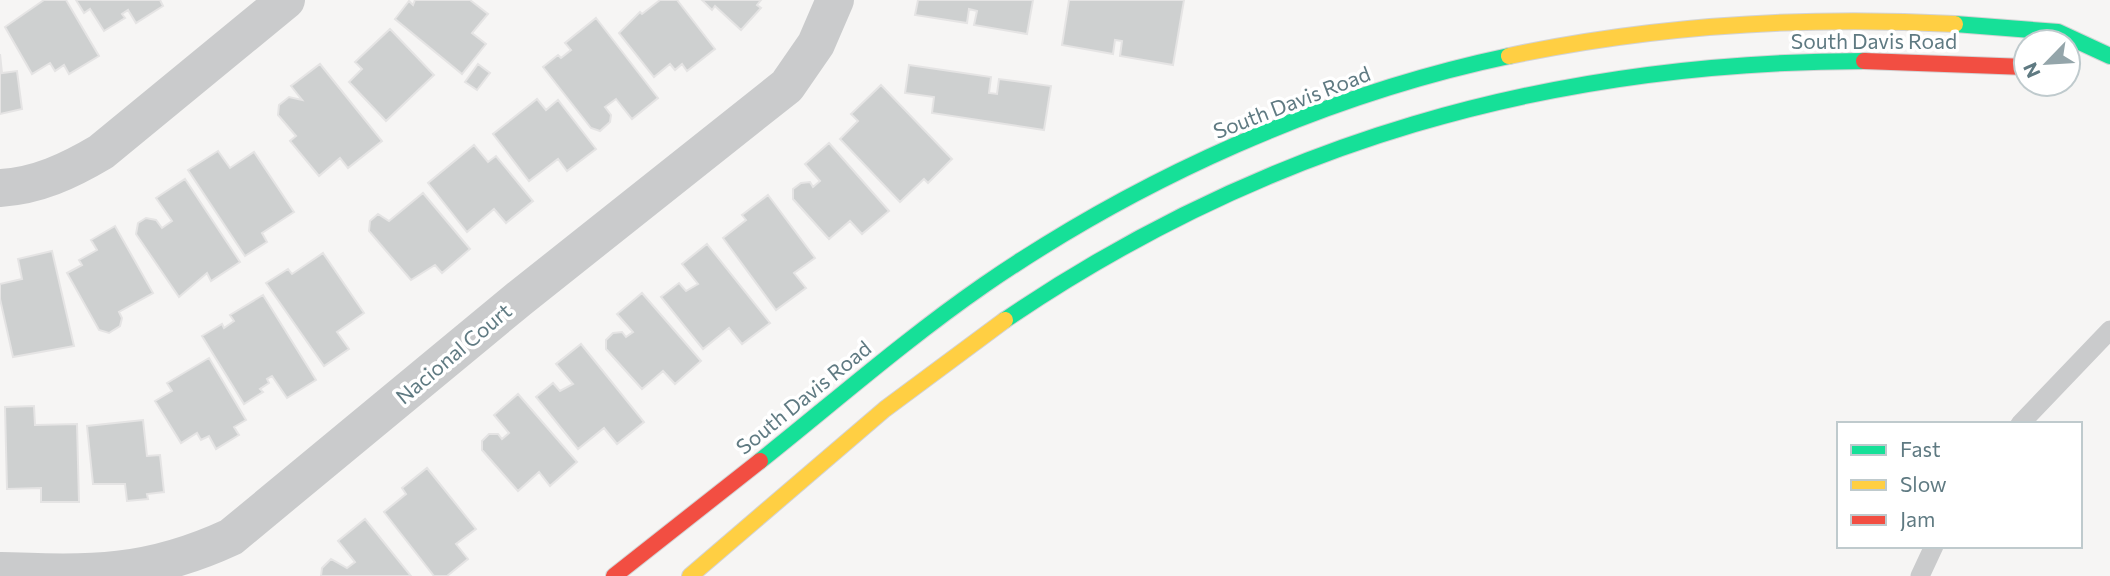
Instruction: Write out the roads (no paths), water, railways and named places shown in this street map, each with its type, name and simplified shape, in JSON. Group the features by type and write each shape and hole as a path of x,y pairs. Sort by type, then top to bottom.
{"main road":[{"name":"South Davis Road","path":"614,576 905,344 985,285 1037,251 1135,194 1221,152 1382,90 1476,62 1589,38 1746,21 1982,25 2065,34 2108,56"},
{"name":"South Davis Road","path":"2082,64 2108,56"},
{"name":"South Davis Road","path":"691,576 919,384 1005,320 1089,267 1157,230 1239,188 1313,159 1395,129 1486,103 1598,81 1724,65 1843,61 2012,67"}],"street":[{"path":"0,188 40,181 70,171 101,152 286,0"},
{"name":"Nacional Court","path":"0,571 105,574 135,571 183,559 231,537 520,298 787,86 817,44 835,0"}],"lane":[{"path":"2022,422 2110,330"},
{"path":"1920,576 1933,548"}]}
